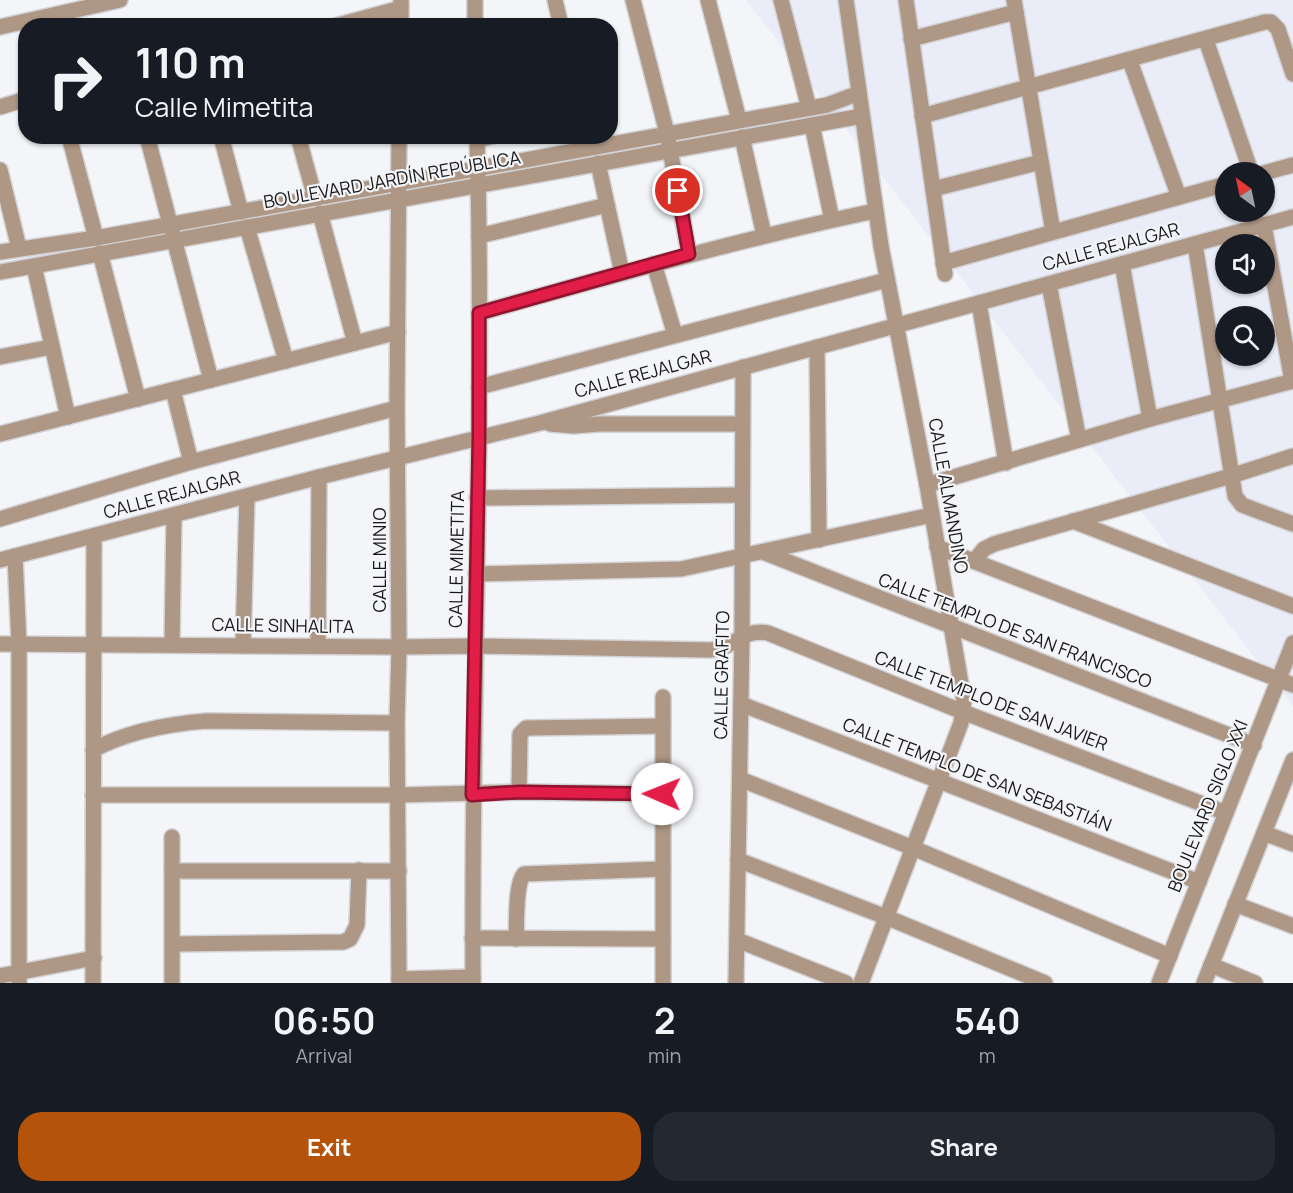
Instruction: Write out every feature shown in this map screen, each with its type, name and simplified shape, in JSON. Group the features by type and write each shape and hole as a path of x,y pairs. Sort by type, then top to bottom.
{"street":[{"path":"28,18 63,7 120,0"},
{"path":"474,0 475,18"},
{"path":"555,0 559,18"},
{"path":"633,0 667,133 689,254"},
{"path":"708,0 739,120"},
{"path":"782,0 809,108"},
{"name":"CALLE ALMANDINO","path":"846,0 875,211 927,485 963,692 963,712 940,781 861,983"},
{"path":"906,0 944,268 1053,232 1215,187"},
{"path":"362,18 401,4"},
{"path":"911,39 1015,6 1053,232"},
{"path":"0,27 18,21"},
{"path":"922,116 1265,22 1271,22 1278,29 1293,74"},
{"path":"1206,40 1248,162"},
{"path":"1130,60 1179,197"},
{"name":"BOULEVARD JARDÍN REPÚBLICA","path":"618,139 667,133 809,108 838,102 859,93"},
{"path":"0,107 18,101"},
{"name":"BOULEVARD JARDÍN REPÚBLICA","path":"0,252 19,248 98,245 172,232 247,227 862,116"},
{"path":"812,125 832,220"},
{"path":"742,137 764,235"},
{"path":"71,144 138,399"},
{"path":"149,144 211,380"},
{"path":"223,144 241,212"},
{"path":"300,144 315,198"},
{"name":"CALLE MINIO","path":"399,144 397,723 399,981"},
{"name":"CALLE MIMETITA","path":"473,980 472,795 479,437 477,144"},
{"name":"BOULEVARD JARDÍN REPÚBLICA","path":"172,232 241,212 478,168 579,144"},
{"path":"598,162 622,273"},
{"path":"933,189 1041,162"},
{"path":"1275,170 1293,165"},
{"path":"0,170 19,248"},
{"path":"479,236 607,205"},
{"path":"479,313 689,254 875,211"},
{"path":"320,213 355,343"},
{"name":"CALLE REJALGAR","path":"0,560 319,477 540,423 1293,217"},
{"path":"927,485 1150,419 1292,381 1264,225"},
{"path":"247,227 286,361"},
{"path":"1195,244 1235,496 1242,505 1293,524"},
{"name":"BOULEVARD JARDÍN REPÚBLICA","path":"0,272 34,266 98,245"},
{"path":"654,264 675,335"},
{"path":"1122,264 1150,419"},
{"path":"34,266 68,417"},
{"path":"479,387 887,280"},
{"path":"1049,284 1079,440"},
{"path":"979,303 1006,463"},
{"path":"0,434 398,332"},
{"path":"0,357 51,347"},
{"path":"817,348 819,540"},
{"name":"CALLE GRAFITO","path":"736,983 742,636 742,367"},
{"path":"172,390 191,462"},
{"path":"0,519 191,462 397,408"},
{"path":"540,423 574,426 742,424"},
{"path":"975,560 984,549 994,544 1293,456"},
{"path":"318,646 319,477"},
{"path":"477,498 741,495"},
{"path":"243,646 247,496"},
{"path":"172,645 174,514"},
{"path":"476,574 661,571 698,567 932,515"},
{"path":"1073,521 1293,606"},
{"path":"93,983 94,536"},
{"path":"937,547 1286,683"},
{"name":"CALLE TEMPLO DE SAN FRANCISCO","path":"763,552 1254,745"},
{"path":"15,556 19,644 19,977"},
{"name":"CALLE TEMPLO DE SAN JAVIER","path":"742,636 758,631 768,633 963,712 1226,813"},
{"name":"CALLE SINHALITA","path":"0,644 399,647 475,645 710,650 727,647 742,636"},
{"name":"BOULEVARD SIGLO XXI","path":"1159,983 1254,745 1286,683 1293,643"},
{"path":"663,697 663,980"},
{"name":"CALLE TEMPLO DE SAN SEBASTIÁN","path":"741,704 1199,882"},
{"path":"93,750 125,737 184,722 397,723"},
{"path":"519,792 520,734 526,728 663,726"},
{"path":"1204,983 1292,765"},
{"path":"740,779 1170,956"},
{"path":"93,795 472,795 519,792 662,794"},
{"path":"1264,832 1293,843"},
{"path":"172,837 172,979"},
{"path":"738,860 886,917 1045,983"},
{"path":"516,939 520,880 524,874 663,869"},
{"path":"173,944 343,942 350,939 357,925 359,870"},
{"path":"172,871 399,871"},
{"path":"1235,904 1293,926"},
{"path":"472,938 663,939"},
{"path":"737,940 846,983"},
{"path":"0,976 19,977 94,958"},
{"path":"1211,965 1254,983"},
{"path":"399,981 473,980"}],"shaded area":[{"path":"746,0 1293,0 1293,707"}],"route":[{"path":"662,794 519,792 472,795 479,437 479,313 689,254 678,191"}]}
